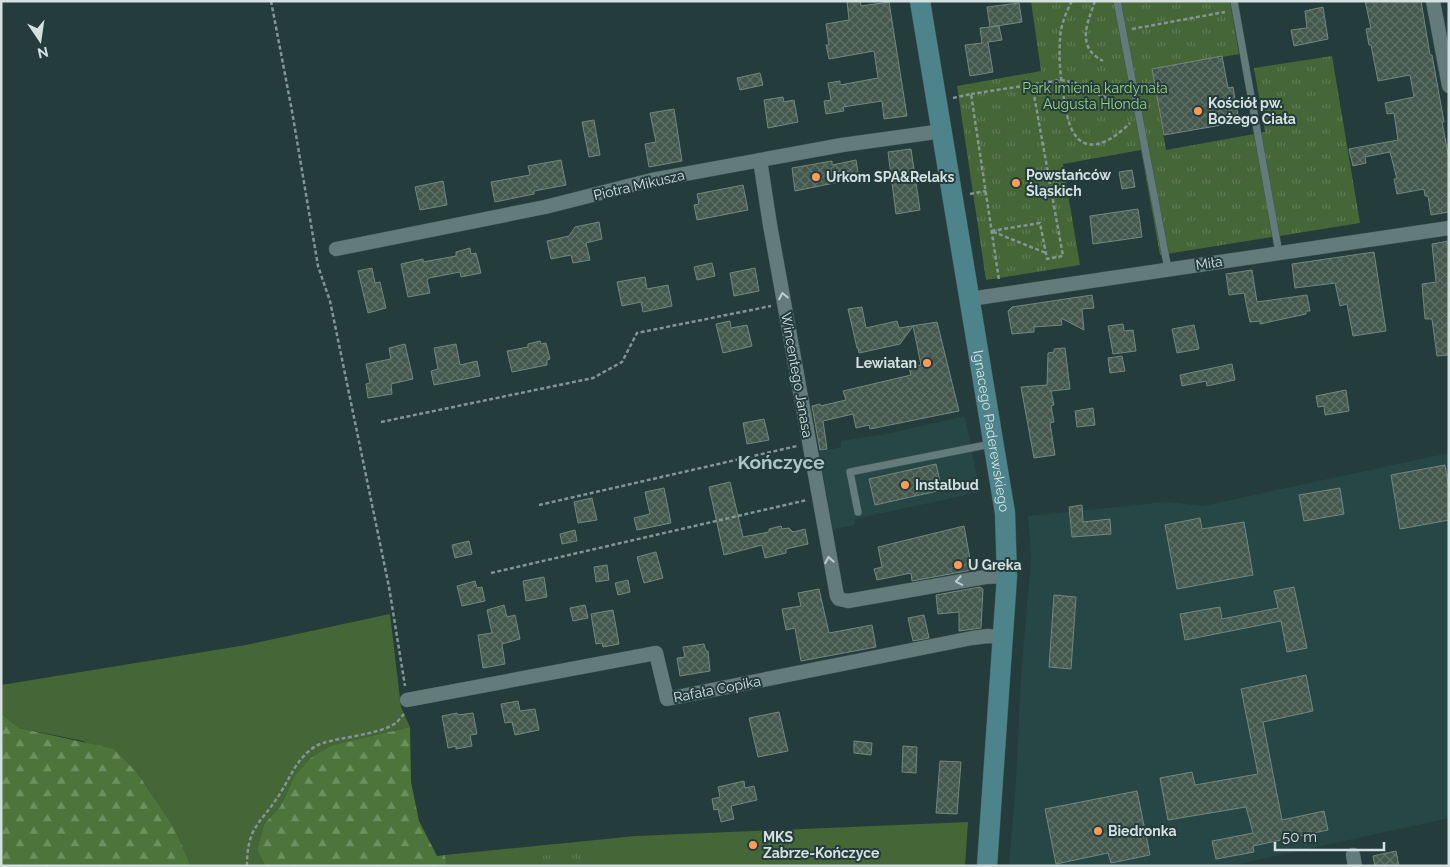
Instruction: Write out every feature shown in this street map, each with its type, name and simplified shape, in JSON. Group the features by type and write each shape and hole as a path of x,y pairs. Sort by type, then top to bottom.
{"main road":[{"name":"Ignacego Paderewskiego","path":"920,1 1005,513 1007,576 987,866"}],"street":[{"path":"1433,1 1449,86"},
{"name":"Piotra Mikusza","path":"336,249 546,207 652,180 842,145 943,131"},
{"name":"Wincentego Janasa","path":"760,160 818,497 835,591 839,599 844,601 985,577 1007,576"},
{"name":"Miła","path":"970,299 1449,228"},
{"name":"Rafała Copika","path":"407,700 656,653 667,699 972,638 1002,637"}],"lane":[{"path":"1117,1 1168,270"},
{"path":"1234,1 1279,253"},
{"path":"858,512 850,472 994,443"}],"path":[{"path":"247,866 247,851 253,833 262,817 275,802 290,772 310,750 322,743 396,724 404,713 407,700 381,546 330,301 318,266 271,1"},
{"path":"953,98 1061,80 1076,83 1099,92 1139,114 1117,136 1105,142 1092,144 1081,141 1074,134 1070,124 1061,80 1061,29 1066,12 1072,1"},
{"path":"1095,1 1086,31 1086,40 1089,50 1094,57 1103,61"},
{"path":"1122,30 1236,10"},
{"path":"991,231 1040,223 1047,259 1063,256 1032,84"},
{"path":"971,94 987,191 999,282"},
{"path":"968,194 987,191"},
{"path":"991,231 1046,253"},
{"path":"381,422 593,378 622,362 637,333 785,303"},
{"path":"539,505 809,444"},
{"path":"491,573 818,497"}],"shaded area":[{"name":"Instalbud","path":"965,416 980,492 855,519 855,525 833,529 819,452 841,447 841,441 886,434"},
{"path":"1449,453 1449,818 1230,866 1009,866 1016,780 1021,674 1031,560 1028,516 1168,502 1203,506"}],"green space":[{"name":"Park imienia kardynała Augusta Hlonda","path":"1031,1 1230,1 1239,54 1152,69 1166,150 1265,132 1254,68 1332,56 1360,223 1160,255 1141,150 1063,164 1080,265 986,280 957,86 1041,71"},
{"path":"390,614 401,707 410,727 393,731 294,777 280,807 264,824 257,850 265,866 191,866 174,827 138,774 83,741 19,728 1,714 1,685 246,645"},
{"path":"1,714 19,728 114,749 138,774 174,827 191,866 1,866"},
{"path":"410,727 411,782 419,821 437,856 445,855 447,866 265,866 257,850 264,824 280,807 294,777 311,758 331,746"},
{"name":"MKS Zabrze-Kończyce","path":"968,822 965,866 447,866 445,855 636,836"},
{"path":"580,852 582,866 544,866 543,856"}],"building":[{"path":"847,1 860,1 861,6 889,2 907,116 884,119 882,101 843,107 844,111 826,114 824,101 831,100 828,83 840,81 840,85 878,78 874,51 829,59 826,45 829,45 826,24 849,20"},
{"path":"1365,1 1421,1 1444,122 1442,122 1449,159 1449,212 1431,215 1428,196 1425,196 1424,189 1397,194 1394,179 1397,179 1390,152 1365,157 1366,163 1353,166 1349,149 1398,140 1394,113 1387,114 1385,103 1414,97 1410,75 1378,81 1366,29 1371,28"},
{"path":"1019,3 1022,22 990,27 987,7"},
{"path":"1323,7 1328,39 1294,46 1291,30 1307,28 1305,11"},
{"path":"999,26 1002,40 988,42 993,72 970,76 965,45 982,43 980,28"},
{"path":"1222,56 1228,88 1233,87 1239,122 1164,135 1152,69"},
{"path":"760,73 763,85 740,90 737,78"},
{"path":"783,97 784,102 794,100 798,122 768,128 764,100"},
{"path":"674,109 682,161 649,167 645,144 656,142 650,113"},
{"path":"594,120 600,155 589,157 582,122"},
{"path":"911,149 920,210 896,214 888,152"},
{"path":"561,160 566,185 534,191 534,194 495,202 491,182 530,175 528,166"},
{"name":"Urkom SPA&Relaks","path":"856,160 859,178 795,191 792,168 832,161 832,165"},
{"path":"1132,170 1135,187 1122,189 1119,172"},
{"path":"443,181 447,205 420,210 415,187"},
{"path":"743,185 748,210 697,220 694,205 699,204 697,194"},
{"path":"1138,209 1142,237 1093,244 1090,216"},
{"path":"599,222 602,239 586,243 590,260 573,263 571,255 551,259 547,241 569,236 575,227"},
{"path":"1449,241 1449,355 1437,356 1432,319 1425,319 1422,284 1436,282 1432,244"},
{"path":"470,248 471,254 476,253 481,273 461,277 460,272 429,278 427,280 430,293 408,297 401,264 423,259 423,262 456,256 456,252"},
{"path":"1374,252 1386,331 1353,336 1347,304 1340,306 1335,283 1295,288 1292,264"},
{"path":"712,263 715,276 697,280 694,267"},
{"path":"372,268 375,283 380,282 386,308 368,313 358,271"},
{"path":"755,268 759,291 734,296 730,273"},
{"path":"1252,270 1257,302 1307,295 1310,311 1306,311 1306,314 1260,324 1260,321 1250,322 1244,293 1229,295 1226,274"},
{"path":"645,277 647,289 668,285 672,306 643,312 641,302 622,306 617,282"},
{"path":"1092,295 1094,308 1082,309 1084,330 1061,318 1062,325 1034,327 1034,332 1012,334 1008,311 1012,307"},
{"path":"862,307 866,328 897,321 899,328 937,322 959,411 870,429 869,425 856,428 853,414 823,421 827,449 820,450 812,406 846,400 843,391 911,375 909,368 921,365 913,326 900,344 859,353 848,309"},
{"path":"730,321 731,328 747,325 752,346 723,353 716,324"},
{"path":"1123,324 1124,331 1133,330 1136,351 1113,354 1108,326"},
{"path":"1194,325 1199,349 1177,353 1172,329"},
{"path":"540,341 541,344 546,343 550,359 547,360 547,365 512,372 507,351 528,347 528,344"},
{"path":"405,344 413,379 391,384 392,394 368,398 366,384 370,383 366,364 391,359 389,348"},
{"path":"456,344 460,365 477,361 480,376 434,385 431,371 438,369 434,348"},
{"path":"1065,348 1070,389 1051,391 1054,405 1051,406 1054,422 1050,423 1055,455 1034,458 1021,387 1047,385 1048,353 1054,352 1054,349"},
{"path":"1122,356 1125,371 1110,373 1108,358"},
{"path":"1232,364 1235,380 1207,386 1206,381 1182,386 1180,375"},
{"path":"1346,390 1349,411 1325,415 1324,406 1318,407 1316,396"},
{"path":"1093,408 1095,425 1077,427 1075,411"},
{"path":"764,419 769,440 747,444 743,423"},
{"name":"Instalbud","path":"936,464 942,490 875,505 869,479"},
{"path":"1445,465 1449,489 1449,520 1400,529 1391,475"},
{"path":"730,482 743,537 769,532 769,529 781,526 782,529 789,528 793,532 805,529 808,544 786,549 786,553 765,558 762,545 724,555 709,487"},
{"path":"664,488 671,523 637,530 634,518 650,514 645,492"},
{"path":"1340,488 1344,514 1304,521 1299,495"},
{"path":"592,498 597,520 578,523 574,502"},
{"path":"1082,505 1083,522 1110,519 1111,534 1072,537 1069,507"},
{"path":"1200,518 1202,529 1244,522 1253,575 1177,589 1165,525"},
{"path":"964,526 972,570 912,581 911,573 877,580 874,569 882,567 878,547"},
{"path":"575,530 577,541 562,544 560,534"},
{"path":"469,541 472,554 455,558 452,545"},
{"path":"656,552 663,578 644,583 637,557"},
{"path":"607,565 609,580 596,582 594,567"},
{"path":"544,577 547,597 526,601 523,581"},
{"path":"628,580 630,592 618,595 615,583"},
{"path":"475,581 477,588 482,587 485,601 462,606 457,586"},
{"path":"980,587 983,589 981,628 959,631 959,612 938,614 936,595"},
{"path":"1294,587 1307,648 1287,652 1281,621 1185,640 1180,614 1220,607 1222,619 1278,608 1274,591"},
{"path":"819,589 829,633 872,625 876,647 801,661 795,628 786,630 782,609 801,606 798,593"},
{"path":"1054,595 1076,597 1071,669 1049,667"},
{"path":"504,605 507,617 515,615 520,639 502,644 505,664 483,668 478,635 492,633 487,610"},
{"path":"585,605 588,618 573,621 570,608"},
{"path":"613,610 619,644 603,647 602,643 596,644 591,614"},
{"path":"924,615 929,638 913,641 908,618"},
{"path":"704,644 706,651 708,651 710,671 680,676 677,658 685,657 683,647"},
{"path":"1306,675 1313,711 1263,722 1282,820 1324,811 1328,830 1253,846 1254,852 1216,859 1212,841 1253,833 1246,807 1168,820 1160,778 1192,772 1195,785 1258,774 1241,689"},
{"path":"518,701 520,711 535,709 539,730 515,735 512,722 505,723 501,704"},
{"path":"779,712 788,751 758,757 749,718"},
{"path":"457,713 458,715 473,713 477,734 470,735 472,746 456,749 456,746 448,748 442,716"},
{"path":"854,741 872,743 871,755 854,753"},
{"path":"903,746 917,747 916,773 902,772"},
{"path":"940,761 961,762 957,814 936,813"},
{"path":"744,781 745,788 754,786 757,800 731,806 734,819 721,822 718,809 714,810 712,799 720,797 718,787"},
{"name":"Biedronka","path":"1137,791 1150,855 1111,863 1108,853 1056,864 1045,809"},
{"path":"1396,851 1399,866 1375,866 1373,856"}],"place":[{"name":"Kościół pw. Bożego Ciała","path":"1198,111"},
{"name":"Urkom SPA&Relaks","path":"816,177"},
{"name":"Powstańców Śląskich","path":"1016,183"},
{"name":"Lewiatan","path":"927,363"},
{"name":"Instalbud","path":"905,485"},
{"name":"U Greka","path":"958,565"},
{"name":"Biedronka","path":"1098,831"},
{"name":"MKS Zabrze-Kończyce","path":"753,845"}],"district":[{"name":"Kończyce","path":"781,462"}]}
